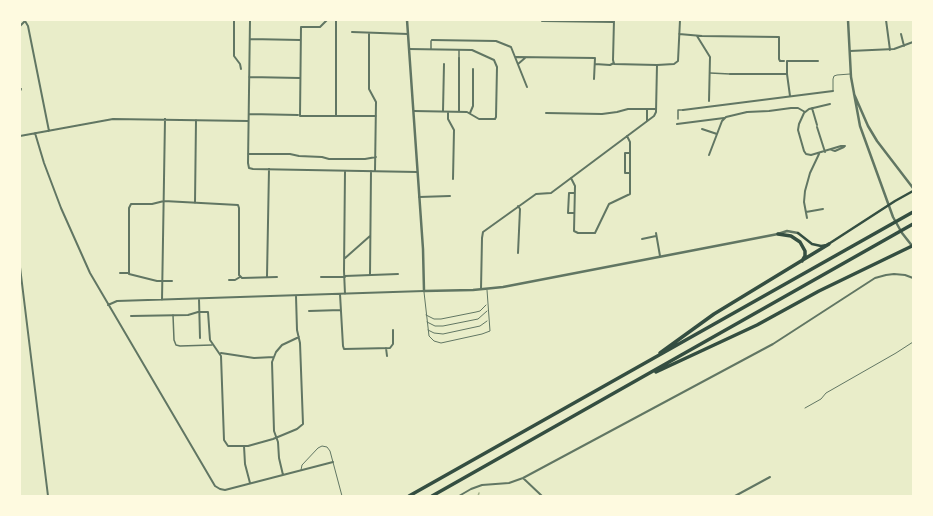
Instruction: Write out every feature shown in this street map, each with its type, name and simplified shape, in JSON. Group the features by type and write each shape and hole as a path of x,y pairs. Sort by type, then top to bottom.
{"highway":[{"path":"410,496 913,212"},
{"path":"432,496 913,224"},
{"path":"778,234 791,236 801,243 805,252 801,262"},
{"path":"639,367 714,314 829,244"},
{"path":"628,385 758,325 819,291 913,246"}],"main road":[{"path":"798,233 814,245 821,246 829,244 913,190"}],"street":[{"path":"234,20 234,56 241,68"},
{"path":"250,20 248,114 249,168 269,170 417,172"},
{"path":"299,115 301,27 320,27 327,20"},
{"path":"336,20 336,116"},
{"path":"407,20 414,111 424,291"},
{"path":"542,20 614,21 614,63"},
{"path":"595,64 674,64 678,61 680,20"},
{"path":"848,20 850,74 860,126 888,206 899,228 913,246"},
{"path":"886,20 890,50"},
{"path":"20,26 26,21 49,131"},
{"path":"352,32 408,34"},
{"path":"369,33 369,89 376,100 376,171"},
{"path":"679,34 779,37 780,61 818,61"},
{"path":"901,34 904,46"},
{"path":"697,35 709,55 709,107"},
{"path":"249,39 300,40"},
{"path":"430,49 432,40 497,41 512,48 527,87"},
{"path":"848,51 890,50 913,42"},
{"path":"409,49 474,51 494,60 497,66 496,118 479,119 470,113 459,112 414,111"},
{"path":"459,50 459,112"},
{"path":"516,57 595,58 594,79"},
{"path":"518,64 525,58"},
{"path":"786,61 790,97"},
{"path":"443,112 444,64"},
{"path":"481,289 482,234 485,230 536,194 551,193 655,116 657,65"},
{"path":"470,113 473,105 473,69"},
{"path":"710,73 787,74"},
{"path":"249,77 300,78"},
{"path":"852,88 873,135 913,190"},
{"path":"805,112 798,108 790,108 769,111 743,112 724,118 721,117 678,123 678,110 833,91"},
{"path":"830,104 812,108 805,112 798,128 806,154 810,155 825,152 841,146 845,146 842,149 835,151 831,150"},
{"path":"812,108 825,152"},
{"path":"546,113 602,114 628,109 656,109"},
{"path":"647,109 647,122"},
{"path":"448,112 448,119 454,130 453,179"},
{"path":"248,114 376,116"},
{"path":"709,155 724,118"},
{"path":"20,136 113,119 248,121"},
{"path":"162,300 165,119"},
{"path":"195,203 196,120"},
{"path":"702,129 717,134"},
{"path":"35,133 46,169 67,223 88,269 214,484 220,489 225,490 333,462"},
{"path":"571,178 574,185 575,232 595,233 609,204 630,194 630,142 627,136"},
{"path":"630,153 625,153 625,173 630,173"},
{"path":"807,218 804,202 805,191 810,173 819,153"},
{"path":"248,154 290,154 329,159 365,159 376,157"},
{"path":"267,276 269,170"},
{"path":"345,171 344,259 346,294"},
{"path":"370,275 371,171"},
{"path":"574,194 568,193 568,213 574,213"},
{"path":"419,197 450,196"},
{"path":"128,273 129,206 133,204 152,204 164,202 236,204 239,206 238,274 240,277"},
{"path":"518,206 520,209 518,253"},
{"path":"806,212 823,208"},
{"path":"108,305 117,301 486,289 778,234 787,231 798,233"},
{"path":"642,239 656,235 660,256"},
{"path":"344,259 370,236"},
{"path":"20,267 48,496"},
{"path":"120,273 128,273 131,275 163,281 172,281"},
{"path":"321,277 398,274"},
{"path":"459,496 482,485 510,484 523,478 772,344 875,278 894,274 905,275 913,278"},
{"path":"229,280 236,280 240,277 277,277"},
{"path":"340,294 344,349 390,348 393,344 393,330"},
{"path":"131,316 188,315 199,312 209,313 210,339 212,344 221,354 224,440 228,446 244,446 276,438 298,429 303,423 300,343 297,330 296,296"},
{"path":"199,299 200,338"},
{"path":"309,311 341,310"},
{"path":"173,315 174,340 176,345 212,344"},
{"path":"283,475 274,432 272,364 274,357 282,345 299,337"},
{"path":"386,348 387,356"},
{"path":"221,354 254,358 274,357"},
{"path":"244,446 246,466 250,483"},
{"path":"736,496 770,477"},
{"path":"523,478 542,496"}],"lane":[{"path":"833,91 832,79 834,76 850,74"},
{"path":"424,291 426,322 429,336 431,340 441,343 490,331 486,289"},
{"path":"426,314 434,319 441,319 476,312 487,304"},
{"path":"426,322 435,326 443,326 478,319 487,311"},
{"path":"428,330 434,333 443,334 480,326 488,320"},
{"path":"805,408 822,399 826,393 913,342"},
{"path":"301,470 302,465 321,447 324,446 329,449 342,496"}]}
